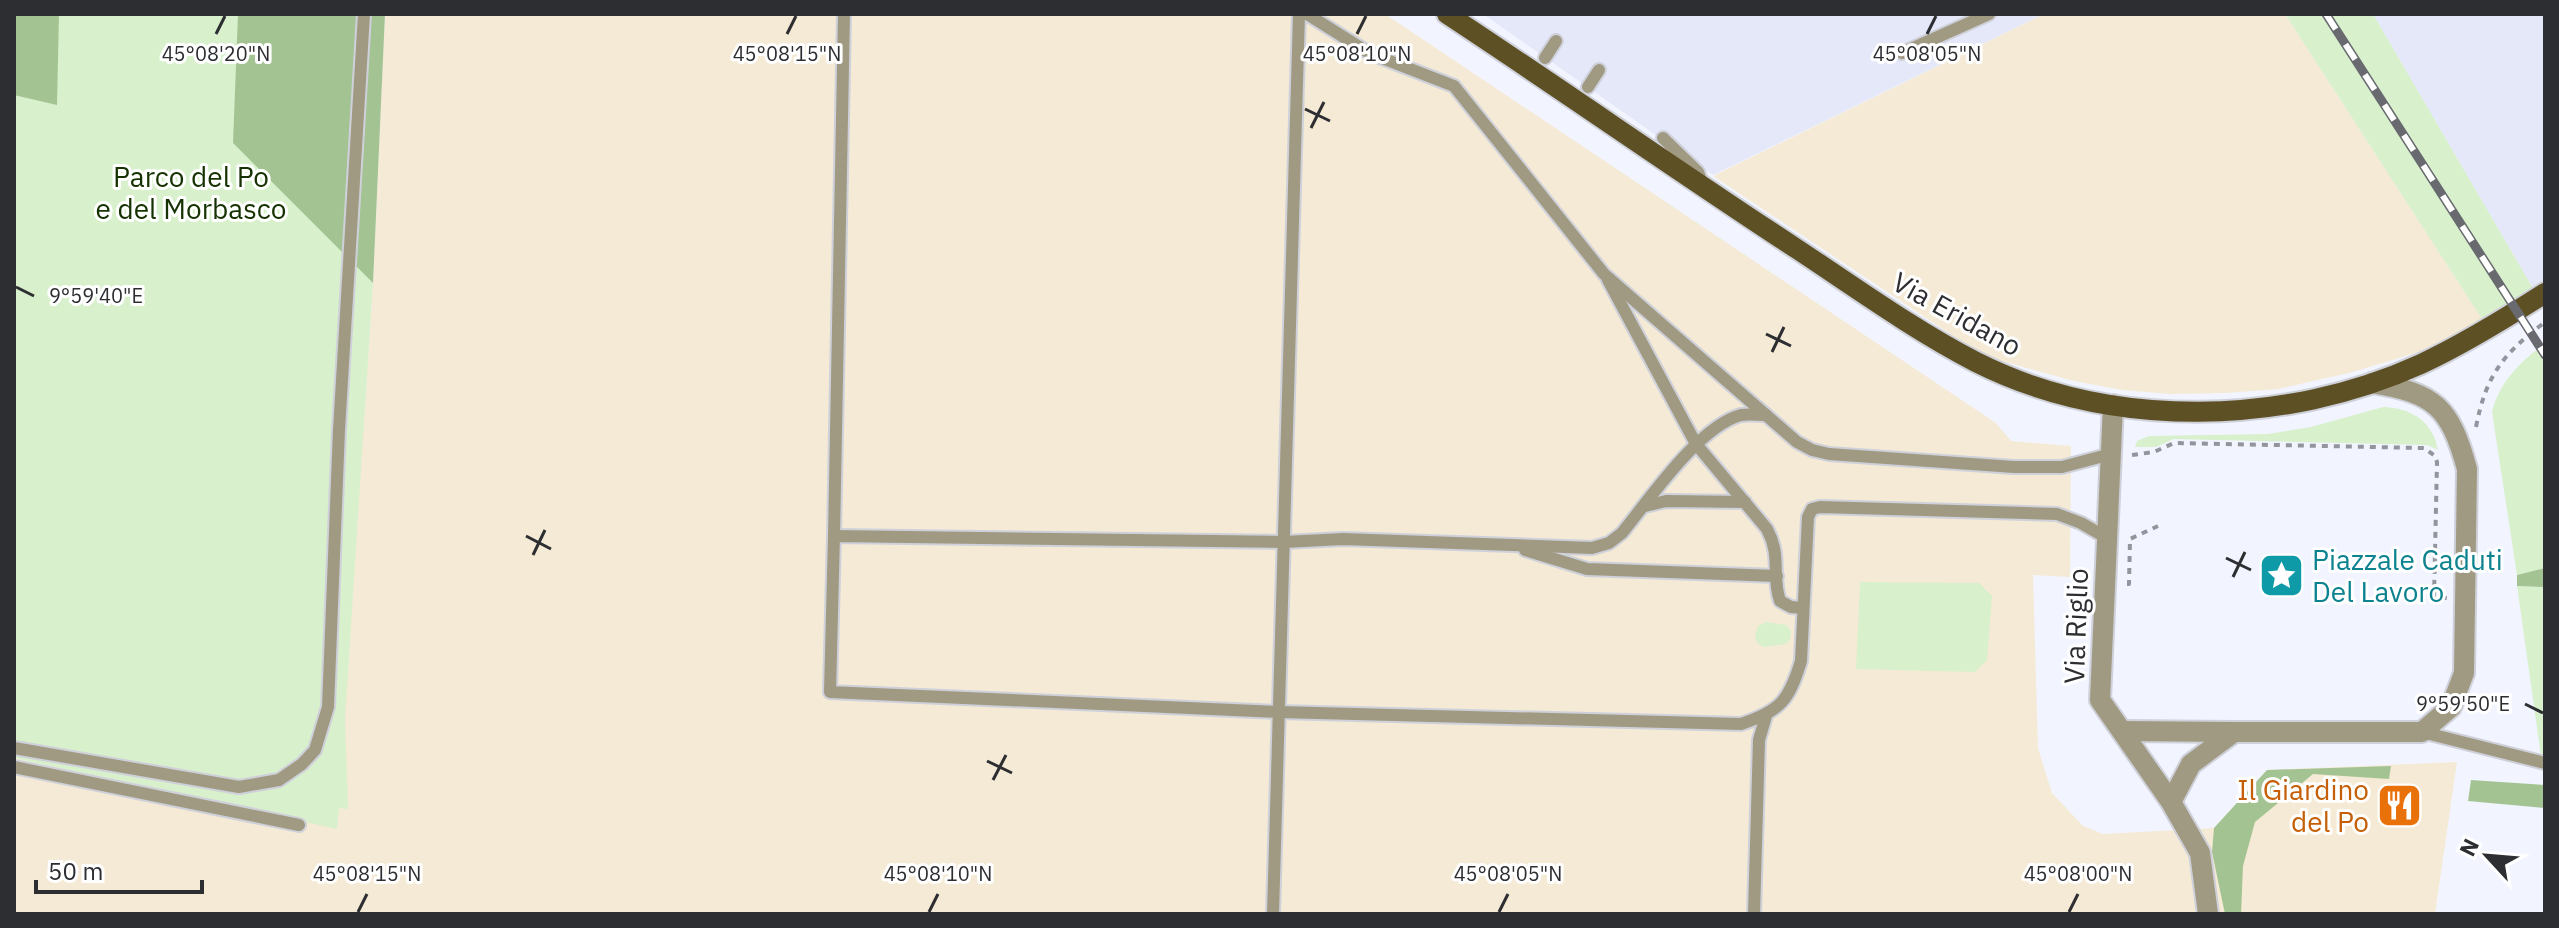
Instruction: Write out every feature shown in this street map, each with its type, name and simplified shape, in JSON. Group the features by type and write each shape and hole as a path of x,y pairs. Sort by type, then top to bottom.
{"main road":[{"name":"Via Eridano","path":"1447,14 1901,317 1977,362 2073,398 2177,411 2225,411 2313,399 2372,383 2422,364 2545,293"}],"street":[{"path":"1459,14 1483,38"},
{"path":"2123,731 2422,732 2451,707 2464,673 2467,469 2459,438 2449,418 2431,401 2408,389 2372,383"},
{"name":"Via Riglio","path":"2113,405 2100,700 2171,802 2200,853 2208,914"},
{"path":"2171,802 2191,764 2234,732"}],"lane":[{"path":"14,748 239,787 279,780 302,764 315,750 328,707 339,430 364,14"},
{"path":"844,14 830,692 1279,712 1741,724 1766,716 1782,702 1794,683 1801,661 1808,517 1812,509 2057,514 2107,538"},
{"path":"1273,914 1299,14"},
{"path":"1307,14 1369,53 1454,86 1604,274 1696,444 1767,529 1775,544 1776,590 1780,601 1791,607 1803,608"},
{"path":"1902,53 1989,14"},
{"path":"1545,58 1556,41"},
{"path":"1588,87 1599,70"},
{"path":"1663,138 1698,172 1704,188"},
{"path":"1604,274 1797,442 1812,450 1829,454 2014,467 2062,467 2111,454"},
{"path":"834,536 1284,542 1343,539 1592,548 1609,543 1622,533 1696,444 1722,424 1742,415 1766,415"},
{"path":"1645,506 1666,501 1745,502"},
{"path":"1507,544 1587,569 1777,576"},
{"path":"1754,914 1759,740 1766,716"},
{"path":"2422,732 2545,763"},
{"path":"14,767 299,825"}],"path":[{"path":"2467,469 2482,397 2502,359 2545,322"},
{"path":"2111,454 2154,452 2174,443 2424,448 2435,456 2437,462 2434,597 2465,599"},
{"path":"2105,583 2129,584 2130,539 2158,526"}],"shaded area":[{"path":"385,14 1385,14 1996,423 2011,441 2071,446 2070,577 2033,575 2038,748 2052,793 2083,826 2103,834 2214,828 2267,770 2457,762 2435,914 14,914 14,758 337,828 373,283"},
{"path":"1483,14 2044,14 1713,175"},
{"path":"2044,14 2285,14 2482,319 2435,347 2353,372 2278,389 2170,394 2122,390 2074,381 1983,356 1713,176"},
{"path":"2373,14 2545,14 2545,299 2541,302"}],"green space":[{"name":"Parco del Po e del Morbasco","path":"14,14 378,14 365,274 373,283 345,719 348,809 339,808 337,829 14,758"},
{"path":"14,14 59,14 57,105 14,95"},
{"path":"238,14 385,14 373,283 233,143"},
{"path":"2285,14 2373,14 2541,302 2482,319"},
{"path":"2545,344 2545,568 2517,575 2492,412 2512,373"},
{"path":"2383,407 2403,410 2419,418 2431,431 2438,450 2427,445 2174,439 2156,447 2135,447 2137,441 2149,436 2268,434 2311,427"},
{"path":"2545,568 2545,587 2517,586 2517,575"},
{"path":"1860,582 1979,583 1992,596 1987,660 1975,672 1856,669"},
{"path":"2517,586 2545,587 2545,757 2541,756"},
{"path":"1766,622 1786,625 1791,631 1786,644 1764,647 1757,643 1755,636 1758,626"},
{"path":"2391,766 2389,779 2313,774 2255,822 2243,866 2241,914 2225,914 2212,852 2214,828 2267,770"},
{"path":"2471,780 2545,785 2545,808 2468,801"}],"railway":[{"path":"2326,14 2545,355"}],"place":[{"name":"Piazzale Caduti Del Lavoro","path":"2281,576"},
{"name":"Il Giardino del Po","path":"2400,806"}]}
